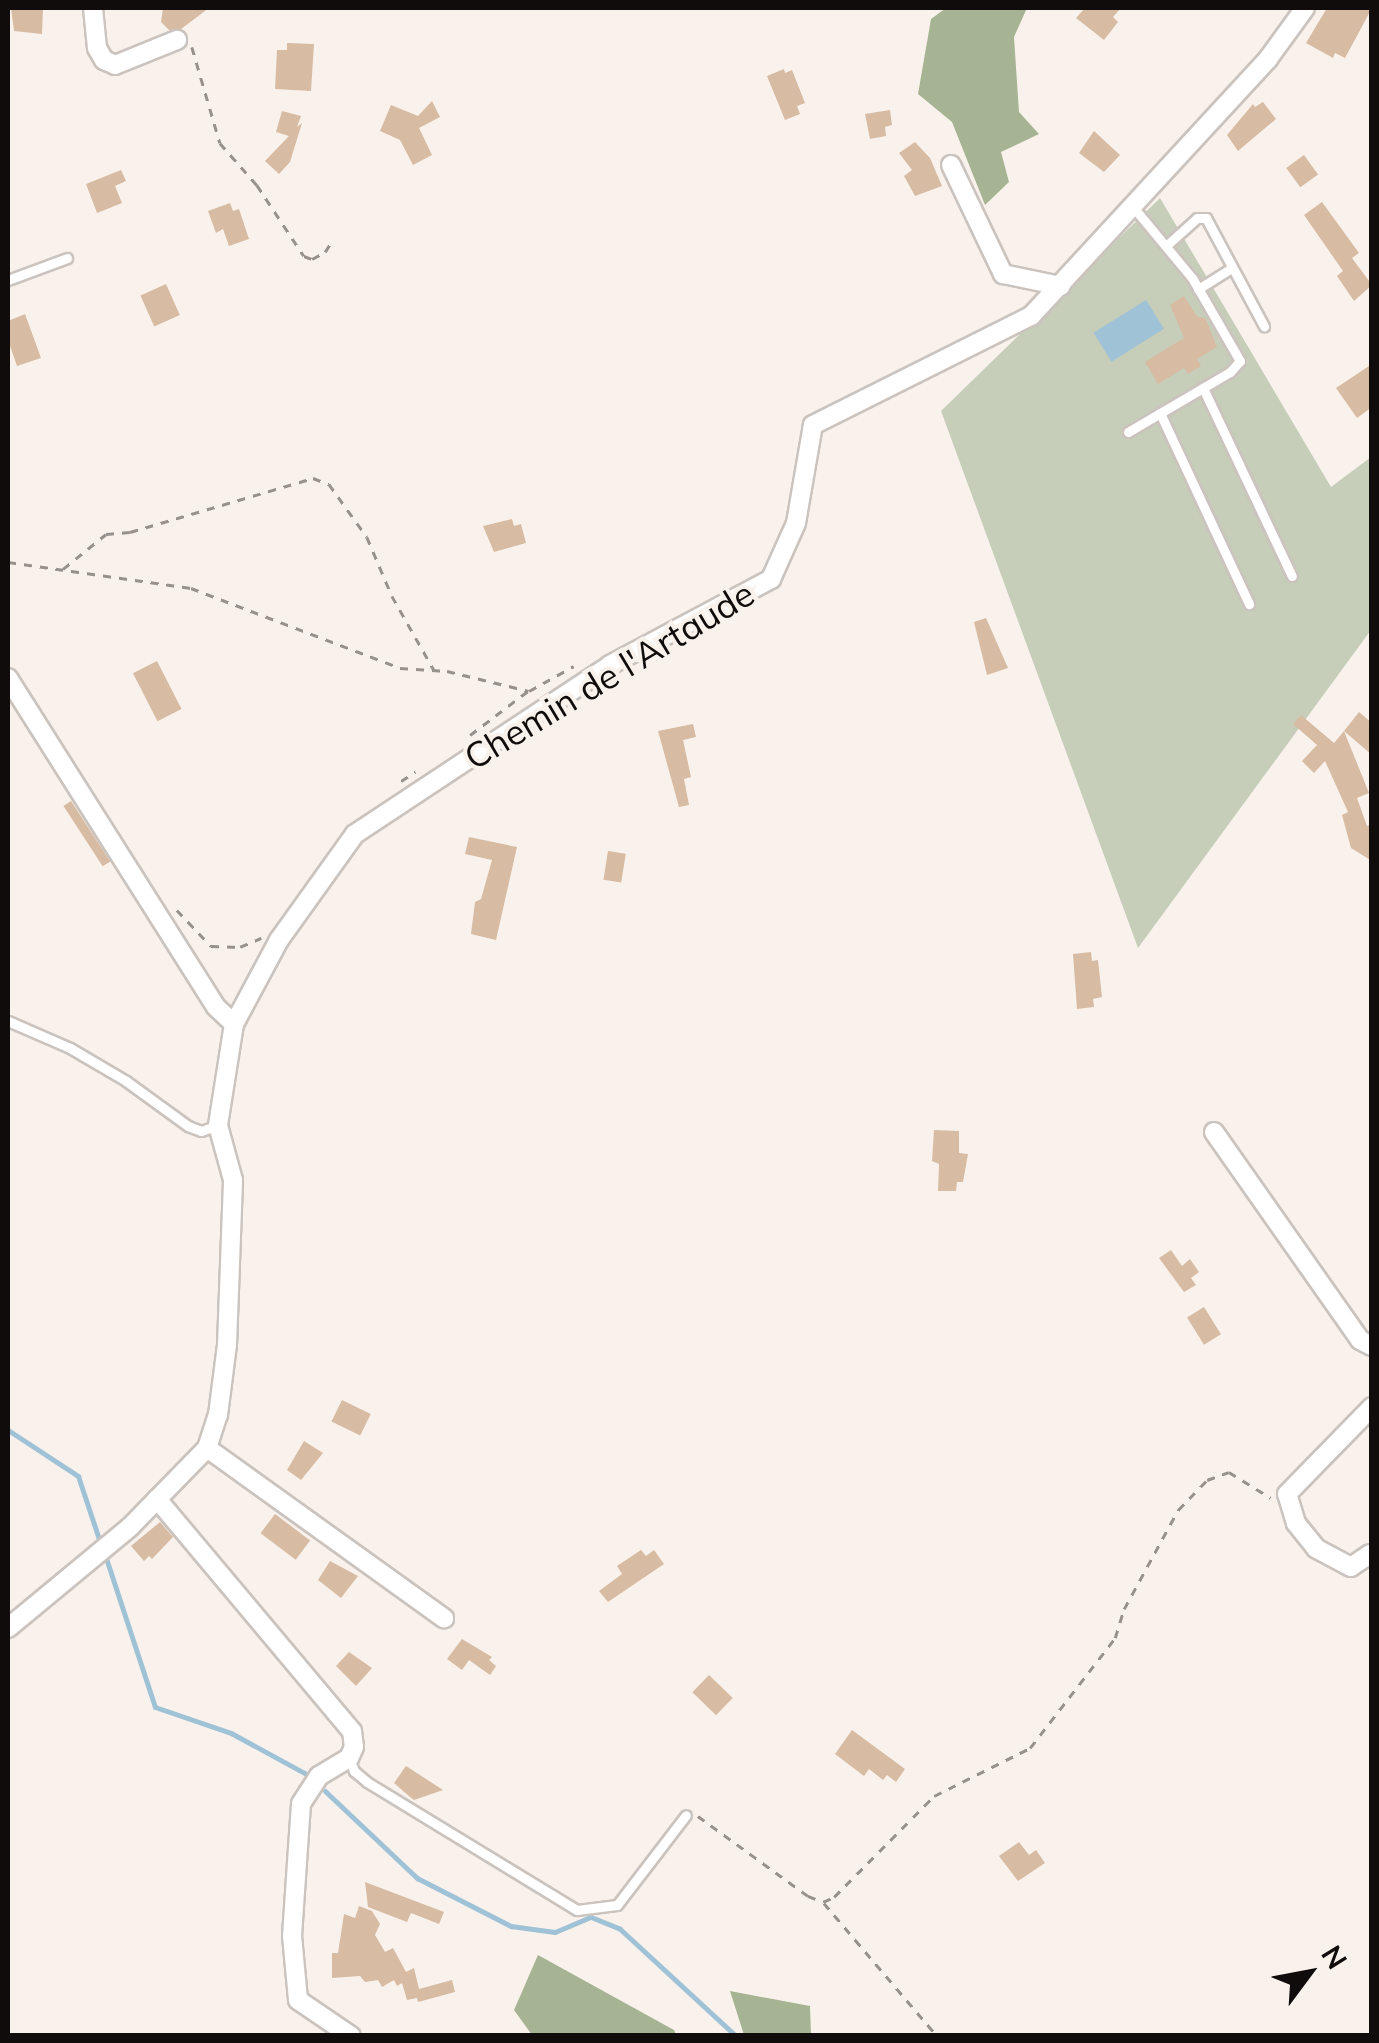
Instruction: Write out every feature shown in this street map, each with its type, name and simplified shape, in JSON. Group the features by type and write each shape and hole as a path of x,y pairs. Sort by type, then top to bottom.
{"street":[{"path":"92,8 96,48 104,60 115,64 177,40"},
{"name":"Chemin de l'Artaude","path":"234,1024 279,940 355,834 610,665 771,579 796,522 814,425 1031,316 1268,59 1306,8"},
{"path":"951,165 1003,274 1061,286"},
{"path":"8,678 216,1007 234,1024 218,1125 234,1180 227,1346 218,1415 207,1448 112,1542 8,1628"},
{"path":"1214,1132 1360,1340 1372,1346"},
{"path":"1370,1554 1351,1567 1316,1548 1296,1523 1287,1494 1372,1407"},
{"path":"207,1448 444,1618"},
{"path":"157,1499 352,1731 354,1747 349,1758 319,1776 301,1804 292,1936 298,2000 350,2036"}],"lane":[{"path":"1128,432 1240,361 1167,244 1133,207"},
{"path":"1167,244 1197,218 1206,218 1264,326"},
{"path":"8,280 67,258"},
{"path":"1198,289 1232,268"},
{"path":"1202,388 1292,576"},
{"path":"1160,413 1249,604"},
{"path":"8,1021 70,1048 126,1080 188,1126 202,1132 218,1125"},
{"path":"349,1758 354,1771 367,1782 577,1910 618,1905 686,1815"}],"path":[{"path":"177,40 190,44 196,55 220,143 257,184 296,248 312,259 324,252 332,240"},
{"path":"62,570 106,534 130,532 313,478 329,484 367,537 434,670"},
{"path":"8,562 191,588 400,668 434,670 529,690"},
{"path":"464,741 529,690 575,666"},
{"path":"395,786 424,769"},
{"path":"175,908 211,946 240,947 270,934"},
{"path":"823,1902 867,1866 934,1796 1030,1748 1115,1638 1124,1609 1178,1510 1207,1480 1229,1472 1269,1499 1287,1494"},
{"path":"686,1815 703,1816 808,1896 823,1902 937,2036"}],"green space":[{"path":"946,8 1027,8 1014,37 1019,112 1039,134 1001,152 1009,182 985,205 952,122 918,94 931,19"},
{"path":"1160,198 1331,487 1371,457 1371,630 1138,948 941,411"},
{"path":"538,1955 674,2030 676,2035 532,2035 514,2010"},
{"path":"730,1991 810,2006 811,2035 744,2035"}],"water":[{"path":"1146,300 1164,329 1111,362 1093,333"}],"building":[{"path":"11,8 43,8 42,34 14,31"},
{"path":"163,8 209,8 181,29 169,30 161,22"},
{"path":"1085,8 1121,8 1113,17 1118,22 1104,40 1076,18"},
{"path":"1327,8 1372,8 1345,58 1335,53 1333,58 1306,43"},
{"path":"287,43 314,44 311,91 275,89 277,50 287,50"},
{"path":"784,69 785,73 792,70 805,103 797,106 800,114 785,120 767,76"},
{"path":"432,101 440,117 419,128 432,155 413,165 400,140 380,131 391,105 418,116"},
{"path":"1263,102 1276,119 1238,151 1227,135 1253,104 1255,107"},
{"path":"890,110 892,125 885,127 886,136 870,139 865,114"},
{"path":"282,111 301,116 297,127 302,123 290,162 279,174 265,161 289,136 276,132"},
{"path":"1094,131 1120,155 1104,172 1079,153"},
{"path":"915,142 930,158 942,186 915,196 904,176 912,170 899,153"},
{"path":"1304,155 1318,174 1300,187 1286,168"},
{"path":"121,170 126,181 115,186 122,203 97,213 86,184"},
{"path":"1322,202 1359,253 1352,258 1372,285 1354,301 1337,276 1343,271 1304,215"},
{"path":"230,203 233,211 239,209 249,239 229,246 223,229 216,233 208,211"},
{"path":"166,284 180,315 154,326 140,295"},
{"path":"1184,296 1197,316 1206,319 1217,347 1197,359 1201,366 1188,374 1184,368 1158,384 1145,362 1184,338 1170,305"},
{"path":"25,314 41,358 17,366 8,340 8,321"},
{"path":"1372,364 1372,407 1357,418 1336,388"},
{"path":"512,519 514,526 521,524 526,543 494,552 483,526"},
{"path":"986,618 1008,668 987,675 974,622"},
{"path":"157,661 182,709 157,721 133,673"},
{"path":"1359,712 1372,723 1372,755 1344,731"},
{"path":"1301,715 1334,743 1344,731 1369,793 1357,798 1367,826 1372,824 1372,861 1351,848 1342,815 1348,812 1325,761 1314,773 1302,761 1317,745 1293,724"},
{"path":"693,724 696,737 683,740 691,777 684,779 689,805 679,807 658,731"},
{"path":"71,801 110,861 103,866 63,806"},
{"path":"469,837 517,847 496,940 471,934 475,902 481,899 492,860 465,854"},
{"path":"608,851 626,854 621,882 603,880"},
{"path":"1091,952 1092,961 1098,960 1102,997 1093,999 1094,1007 1077,1009 1073,954"},
{"path":"934,1130 959,1131 959,1153 968,1154 963,1182 957,1182 956,1191 938,1191 939,1164 932,1161"},
{"path":"1171,1250 1182,1266 1190,1259 1199,1272 1191,1278 1196,1285 1184,1292 1159,1258"},
{"path":"1204,1307 1221,1334 1204,1345 1187,1318"},
{"path":"342,1400 371,1414 360,1436 331,1422"},
{"path":"304,1441 323,1453 301,1480 287,1470"},
{"path":"275,1514 310,1540 296,1560 261,1533"},
{"path":"160,1522 173,1537 152,1559 149,1556 144,1561 131,1546"},
{"path":"641,1550 646,1556 654,1550 664,1564 608,1602 599,1591 622,1574 617,1566"},
{"path":"330,1561 358,1576 341,1598 318,1580"},
{"path":"462,1639 492,1657 489,1660 496,1666 490,1675 469,1660 462,1670 447,1659"},
{"path":"349,1652 372,1668 356,1686 336,1666"},
{"path":"709,1675 733,1698 716,1715 692,1692"},
{"path":"852,1730 905,1769 896,1782 887,1775 883,1780 869,1769 864,1776 835,1754"},
{"path":"406,1766 443,1790 414,1800 394,1783"},
{"path":"1019,1842 1029,1855 1036,1850 1045,1863 1018,1881 999,1856"},
{"path":"365,1882 444,1912 439,1924 411,1913 407,1922 368,1907"},
{"path":"359,1906 372,1911 380,1924 375,1935 385,1952 393,1948 406,1972 414,1968 419,1989 452,1980 455,1992 418,2002 417,1998 407,2000 402,1983 397,1986 394,1980 382,1987 378,1980 365,1982 360,1976 332,1978 332,1953 338,1953 344,1914 355,1918"}],"waterway":[{"path":"8,1430 78,1476 101,1545"},
{"path":"105,1555 155,1707 231,1733 308,1775"},
{"path":"325,1791 417,1878 511,1926 555,1932 591,1917 620,1929 736,2036"}]}
